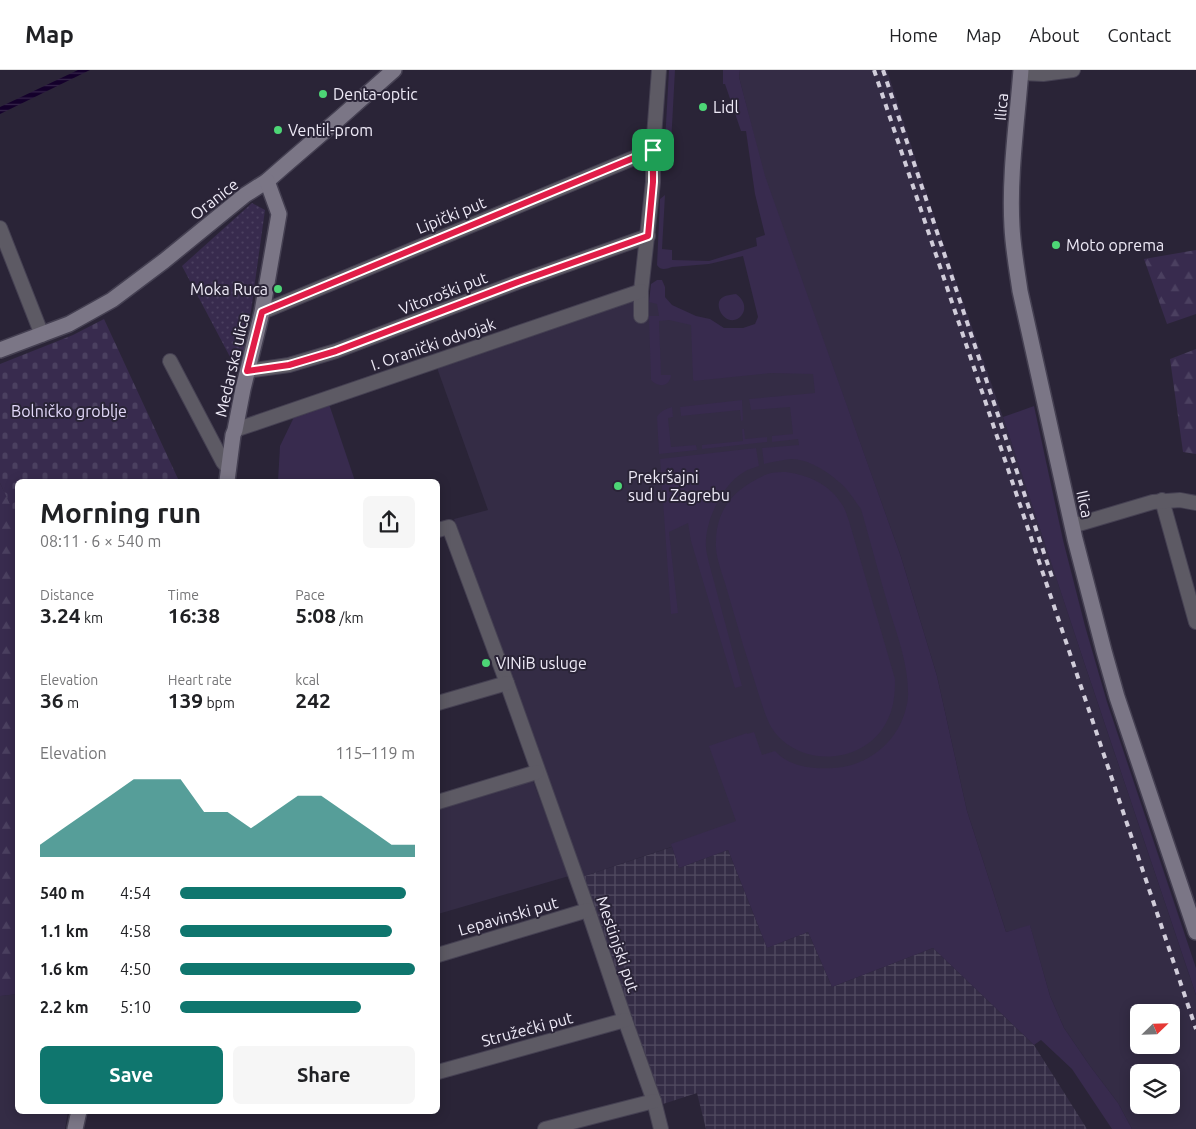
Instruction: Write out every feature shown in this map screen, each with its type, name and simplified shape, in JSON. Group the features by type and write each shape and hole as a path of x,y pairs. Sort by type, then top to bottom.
{"main road":[{"name":"Oranice","path":"0,350 69,324 112,300 245,196 267,182 394,70"},
{"name":"Ilica","path":"1021,72 1012,225 1020,291 1072,526 1102,642 1117,696 1196,932"},
{"name":"Medarska ulica","path":"228,475 233,435 262,312 279,214 267,182"},
{"path":"75,1129 78,1114"}],"street":[{"path":"642,316 642,291 653,182 653,150 660,70"},
{"path":"1021,72 1043,74 1073,70"},
{"name":"Lipički put","path":"262,312 653,150"},
{"path":"0,228 42,335"},
{"name":"Vitoroški put","path":"247,371 289,365 336,351 518,282 648,236"},
{"name":"I. Oranički odvojak","path":"235,430 642,291"},
{"name":"Medarska ulica","path":"170,361 228,475"},
{"path":"1162,500 1196,622"},
{"path":"1072,526 1162,500 1180,500 1196,503"},
{"name":"Mestinjski put","path":"443,529 506,683 588,910 654,1101 661,1129"},
{"path":"440,702 506,683"},
{"path":"440,801 537,772"},
{"name":"Lepavinski put","path":"440,953 588,910"},
{"name":"Stružečki put","path":"440,1071 625,1020"},
{"path":"545,1129 654,1101"}],"shaded area":[{"path":"78,70 90,70 0,114 0,107"},
{"path":"740,70 887,70 938,228 1017,458 1196,995 1196,1129 1132,1129 1118,1103 1064,1028 1050,996 1030,926 1006,932 967,811 937,676 901,557 764,176 739,77"},
{"path":"630,299 659,303 770,370 823,369 879,547 926,742 858,784 582,877 565,834 454,519 488,510 436,365"},
{"path":"530,773 569,876 440,913 440,803"},
{"path":"672,847 679,868 728,850 767,948 808,932 832,987 933,948 1034,1045 1087,1129 706,1129 697,1093 663,1104 582,877"},
{"path":"15,994 15,1114 68,1114 65,1129 0,1129 0,996"}],"green space":[{"path":"669,70 675,70 670,163 664,160"},
{"path":"723,70 740,70 739,77 765,176 901,557 937,676 967,811 1006,932 1030,925 1050,996 1064,1028 1118,1103 1132,1129 1112,1129 1072,1069 1041,1040 1034,1045 933,948 832,987 808,932 767,948 728,850 679,868 671,844 736,821 709,746 754,732 762,755 775,751 789,762 797,765 816,768 843,767 873,755 890,740 901,722 908,699 907,675 903,654 861,509 842,485 817,466 791,459 764,464 762,448 799,445 798,439 772,442 772,436 793,434 790,407 751,410 749,399 815,393 813,374 771,373 694,381 691,325 669,320 659,321 661,375 671,375 670,379 663,385 654,383 651,380 649,316 659,316 657,304 649,302 651,284 657,280 662,280 665,287 665,297 672,305 696,316 710,319 724,328 743,328 755,324 758,317 743,256 709,264 666,269 662,269 657,265 660,199 665,195 662,249 672,250 672,260 709,261 757,246 756,238 765,235 755,194 746,131 741,131 725,84 723,84"},
{"path":"252,203 265,210 251,311 240,372 182,266"},
{"path":"1196,250 1196,314 1167,324 1144,259"},
{"path":"736,294 742,300 744,312 737,319 731,320 721,313 719,303 724,297"},
{"name":"Bolničko groblje","path":"104,319 178,479 15,479 15,515 0,483 0,364 73,335"},
{"path":"1196,349 1196,454 1183,452 1170,359"},
{"path":"742,400 743,420 741,421 740,410 681,416 680,407"},
{"path":"328,401 354,479 278,479 280,446 296,413"},
{"path":"1034,406 1063,540 1085,626 1107,702 1196,968 1196,995 1003,417"},
{"path":"672,407 673,417 668,418 671,447 696,445 697,450 659,454 657,417 665,409"},
{"path":"742,429 744,429 745,439 767,437 767,442 702,449 702,445 743,441"},
{"path":"756,448 759,466 746,471 729,485 711,516 706,537 709,563 742,686 735,688 691,541 688,523 669,532 678,613 671,614 660,459"},
{"path":"786,472 819,482 832,492 844,508 895,679 891,712 886,723 876,736 864,746 850,753 818,756 802,752 788,745 776,734 763,708 716,552 718,524 721,515 735,494 760,477 771,473"},
{"path":"0,483 15,513 15,994 0,996"}],"railway":[{"path":"874,70 1196,1029"},
{"path":"883,70 1052,577"}],"place":[{"name":"Denta-optic","path":"323,94"},
{"name":"Lidl","path":"703,107"},
{"name":"Ventil-prom","path":"278,130"},
{"name":"Moto oprema","path":"1056,245"},
{"name":"Moka Ruca","path":"278,289"},
{"name":"Prekršajni sud u Zagrebu","path":"618,486"},
{"name":"VINiB usluge","path":"486,663"}],"route":[{"path":"653,150 653,182 648,236 518,282 336,351 289,365 247,371 262,312 653,150"}]}
